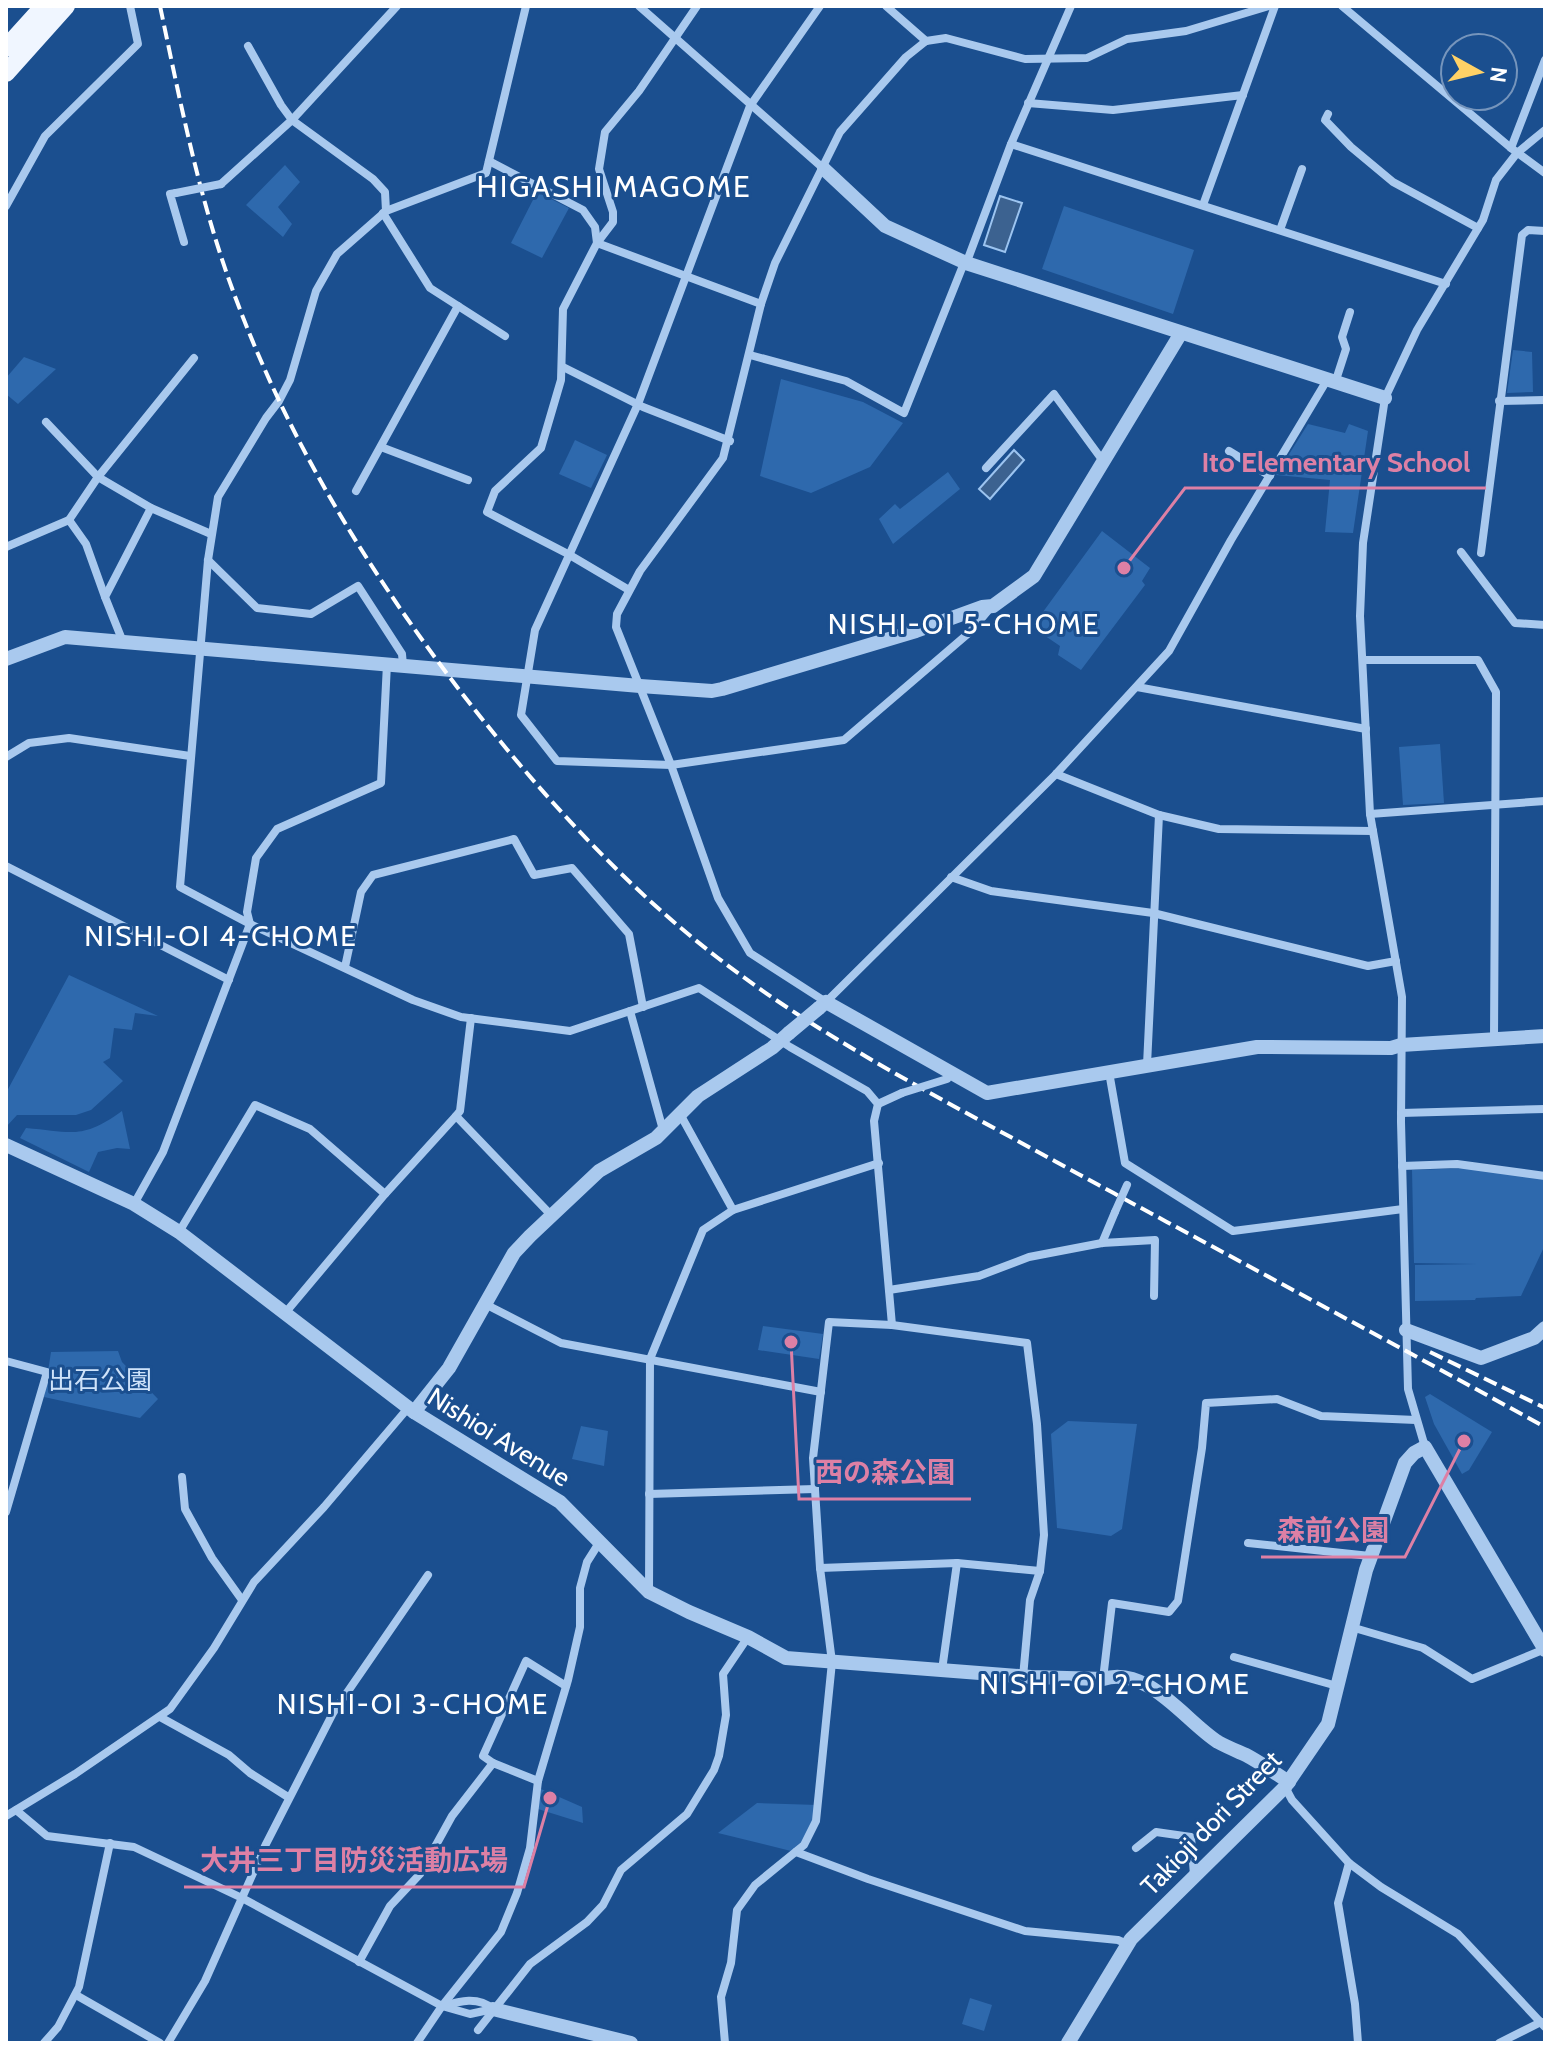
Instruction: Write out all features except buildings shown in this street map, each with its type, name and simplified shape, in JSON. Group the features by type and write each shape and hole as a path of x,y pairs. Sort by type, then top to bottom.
{"main road":[{"path":"6,48 44,6"},
{"path":"6,73 66,6"}],"street":[{"path":"6,206 45,136 138,44 130,6"},
{"path":"184,242 170,194 221,184 292,120 397,6"},
{"path":"526,6 486,173 385,212 337,254 316,291 290,380 218,497 208,560 180,887 250,924 413,1000 461,1017 570,1031 699,988 785,1037 867,1091 878,1104"},
{"path":"639,6 885,226 966,263 1385,398"},
{"path":"629,590 487,512 495,491 541,448 563,367 563,309 597,243 613,222 613,212 599,169 605,132 639,91 697,6"},
{"path":"820,6 750,106 638,404 535,630 521,715 557,761 671,765 844,740 970,632 993,606 1034,576 1181,333"},
{"path":"886,6 926,41"},
{"path":"750,355 846,381 904,413 1011,144 1071,6"},
{"path":"1272,6 1186,31 1127,39 1087,58 1025,59 946,38 926,41 906,57 840,132 775,263 761,304 730,441 723,458 640,571 617,614 616,627 671,765 718,898 750,953 823,1005 952,1078 987,1093 1257,1047 1391,1048 1545,1036"},
{"path":"1203,205 1272,6"},
{"path":"1342,6 1514,151 1545,173"},
{"path":"248,46 292,120 373,179 385,192 385,212 430,288 505,336"},
{"path":"1351,1627 1423,1648 1472,1679 1545,1649 1425,1447 1408,1389 1401,1113 1402,997 1370,814 1360,616 1363,543 1385,398 1417,330 1478,228 1496,180 1514,151 1545,60"},
{"path":"1028,103 1113,110 1243,95"},
{"path":"1328,114 1325,120 1351,147 1393,182 1478,228"},
{"path":"1514,151 1545,130"},
{"path":"1011,144 1446,284"},
{"path":"489,161 583,210 595,227 597,243"},
{"path":"1280,230 1302,169"},
{"path":"1481,553 1522,235 1528,230 1545,231"},
{"path":"597,243 761,304"},
{"path":"356,491 458,306"},
{"path":"6,1816 170,1709 214,1648 242,1600 449,1368 514,1253 551,1215 599,1171 656,1138 698,1096 785,1037 823,1005 1056,774 1137,687 1169,651 1270,476 1331,382 1346,349 1342,337 1350,312"},
{"path":"6,547 69,520 98,477 194,358"},
{"path":"563,367 638,404 730,441"},
{"path":"986,468 1054,394 1103,461"},
{"path":"1499,401 1545,400"},
{"path":"46,422 98,477 151,508 211,534"},
{"path":"381,447 468,480"},
{"path":"1229,451 1270,476"},
{"path":"105,597 151,508"},
{"path":"69,520 86,544 123,643"},
{"path":"1461,552 1515,623 1545,625"},
{"path":"134,1204 163,1152 250,924 247,912 256,858 277,829 381,783 395,664 402,654 358,586 311,614 257,608 208,560"},
{"path":"6,659 65,637 712,691 993,606"},
{"path":"1364,660 1478,660 1496,692 1494,1039"},
{"path":"1137,687 1366,729"},
{"path":"6,757 29,743 69,738 190,756"},
{"path":"1056,774 1159,815 1219,829 1373,831"},
{"path":"1370,814 1545,801"},
{"path":"1147,1065 1159,815"},
{"path":"345,967 361,892 373,875 514,839 534,875 572,868 629,934 643,1007"},
{"path":"6,866 229,980"},
{"path":"951,877 991,891 1153,913 1368,966 1396,961"},
{"path":"630,1011 664,1130"},
{"path":"286,1312 460,1111 471,1018"},
{"path":"1109,1072 1125,1163 1131,1178 1233,1231 1403,1209"},
{"path":"878,1104 902,1093 952,1078"},
{"path":"878,1104 874,1121 892,1325"},
{"path":"179,1232 255,1105 310,1129 385,1194"},
{"path":"1401,1113 1545,1109"},
{"path":"680,1114 733,1210"},
{"path":"456,1116 551,1215"},
{"name":"Nishioi Avenue","path":"6,1145 134,1204 179,1232 411,1410 560,1502 649,1592 748,1637 786,1658 1023,1677 1103,1679 1111,1676 1145,1683 1217,1741 1247,1756 1287,1785"},
{"path":"649,1592 650,1359 703,1230 733,1210 879,1163"},
{"path":"1402,1166 1457,1164 1545,1176"},
{"path":"1102,1243 1131,1178"},
{"path":"889,1290 979,1276 1029,1257 1102,1243 1155,1240 1154,1296"},
{"path":"485,1304 561,1343 821,1392"},
{"path":"725,2043 721,1997 731,1963 737,1910 755,1885 804,1845 816,1821 832,1662 820,1568 813,1458 829,1322 892,1325 1027,1343 1037,1424 1044,1535 1040,1571 1030,1600 1023,1677"},
{"path":"1406,1330 1481,1358 1534,1338 1545,1328"},
{"path":"6,1361 47,1372 6,1512"},
{"path":"1103,1679 1112,1603 1169,1612 1178,1601 1206,1403 1277,1399 1321,1416 1416,1420"},
{"name":"Takioji dori Street","path":"1068,2043 1127,1944 1287,1785 1327,1729 1370,1556 1405,1463 1425,1447"},
{"path":"182,1477 185,1509 212,1558 242,1600"},
{"path":"649,1494 815,1489"},
{"path":"417,2043 501,1932 517,1893 530,1848 538,1781 580,1627 580,1588 587,1562 599,1543"},
{"path":"1248,1543 1370,1556"},
{"path":"820,1568 957,1563 1040,1571"},
{"path":"942,1670 957,1563"},
{"path":"168,2043 205,1981 288,1797 333,1713 428,1575"},
{"path":"478,2030 530,1964 587,1922 603,1905 621,1870 687,1814 719,1756 726,1715 723,1674 748,1637"},
{"path":"1234,1657 1337,1686"},
{"path":"538,1781 483,1756 526,1661 566,1686"},
{"path":"160,1717 229,1755 250,1773 288,1797"},
{"path":"359,1962 390,1906 420,1874 452,1816 493,1763"},
{"path":"1287,1785 1292,1800 1349,1863 1381,1887 1458,1934 1543,2024 1499,2043"},
{"path":"16,1810 47,1836 134,1847 242,1898 442,2006 462,2001 485,2002 493,2009 631,2043"},
{"path":"1136,1848 1156,1832 1191,1837 1194,1875"},
{"path":"44,2043 58,2027 76,1995 110,1843"},
{"path":"796,1852 1025,1931 1118,1940 1127,1944"},
{"path":"1349,1863 1338,1903 1355,2004 1358,2043"},
{"path":"76,1995 160,2043"}],"green space":[{"path":"285,165 300,182 278,207 292,224 283,237 246,205"},
{"path":"537,192 569,208 542,258 511,243"},
{"path":"1064,206 1194,250 1173,314 1042,269"},
{"path":"1513,350 1532,352 1533,392 1507,393"},
{"path":"24,357 56,369 18,404 6,394 6,378"},
{"path":"781,379 863,402 903,423 870,467 811,493 760,476"},
{"path":"1308,424 1345,433 1349,424 1368,431 1353,533 1325,532 1330,480 1276,475"},
{"path":"575,440 607,455 591,488 559,474"},
{"path":"948,472 960,489 893,544 879,519 895,504 900,509"},
{"path":"1102,531 1150,568 1142,581 1145,585 1081,670 1058,655 1060,646 1032,627"},
{"path":"1440,744 1444,803 1403,805 1399,747"},
{"path":"69,975 158,1016 135,1013 132,1030 114,1028 110,1058 103,1062 123,1081 91,1110 76,1115 17,1115 6,1127 6,1093"},
{"path":"122,1111 130,1149 98,1152 89,1172 20,1138 26,1128 66,1132 86,1130"},
{"path":"1470,1168 1545,1179 1545,1245 1521,1296 1415,1301 1415,1265 1476,1264 1414,1263 1412,1170"},
{"path":"763,1326 823,1334 819,1359 758,1350"},
{"name":"出石公園","path":"118,1351 122,1362 158,1399 140,1418 44,1397 51,1352"},
{"path":"1430,1394 1492,1432 1469,1470 1462,1474 1434,1424 1425,1397"},
{"path":"1068,1421 1137,1424 1122,1529 1111,1536 1057,1528 1051,1434"},
{"path":"581,1426 608,1431 604,1466 572,1459"},
{"path":"541,1789 582,1807 583,1823 538,1809"},
{"path":"757,1803 818,1805 816,1821 795,1852 718,1833"},
{"path":"970,1998 992,2005 984,2031 962,2024"}],"shaded area":[{"path":"1000,196 1022,203 1005,252 984,245"},
{"path":"1014,450 1024,460 990,499 979,489"}],"railway":[{"path":"160,6 192,154 223,263 257,353 307,456 365,555 429,650 552,802 615,868 718,958 838,1040 964,1112 1545,1427"},
{"path":"1430,1352 1545,1408"}],"place":[{"name":"Ito Elementary School","path":"1124,568"},
{"name":"西の森公園","path":"791,1342"},
{"name":"森前公園","path":"1464,1441"},
{"name":"大井三丁目防災活動広場","path":"550,1798"}],"district":[{"name":"HIGASHI MAGOME","path":"614,186"},
{"name":"NISHI-OI 5-CHOME","path":"964,624"},
{"name":"NISHI-OI 4-CHOME","path":"221,936"},
{"name":"NISHI-OI 2-CHOME","path":"1115,1684"},
{"name":"NISHI-OI 3-CHOME","path":"413,1704"}]}
